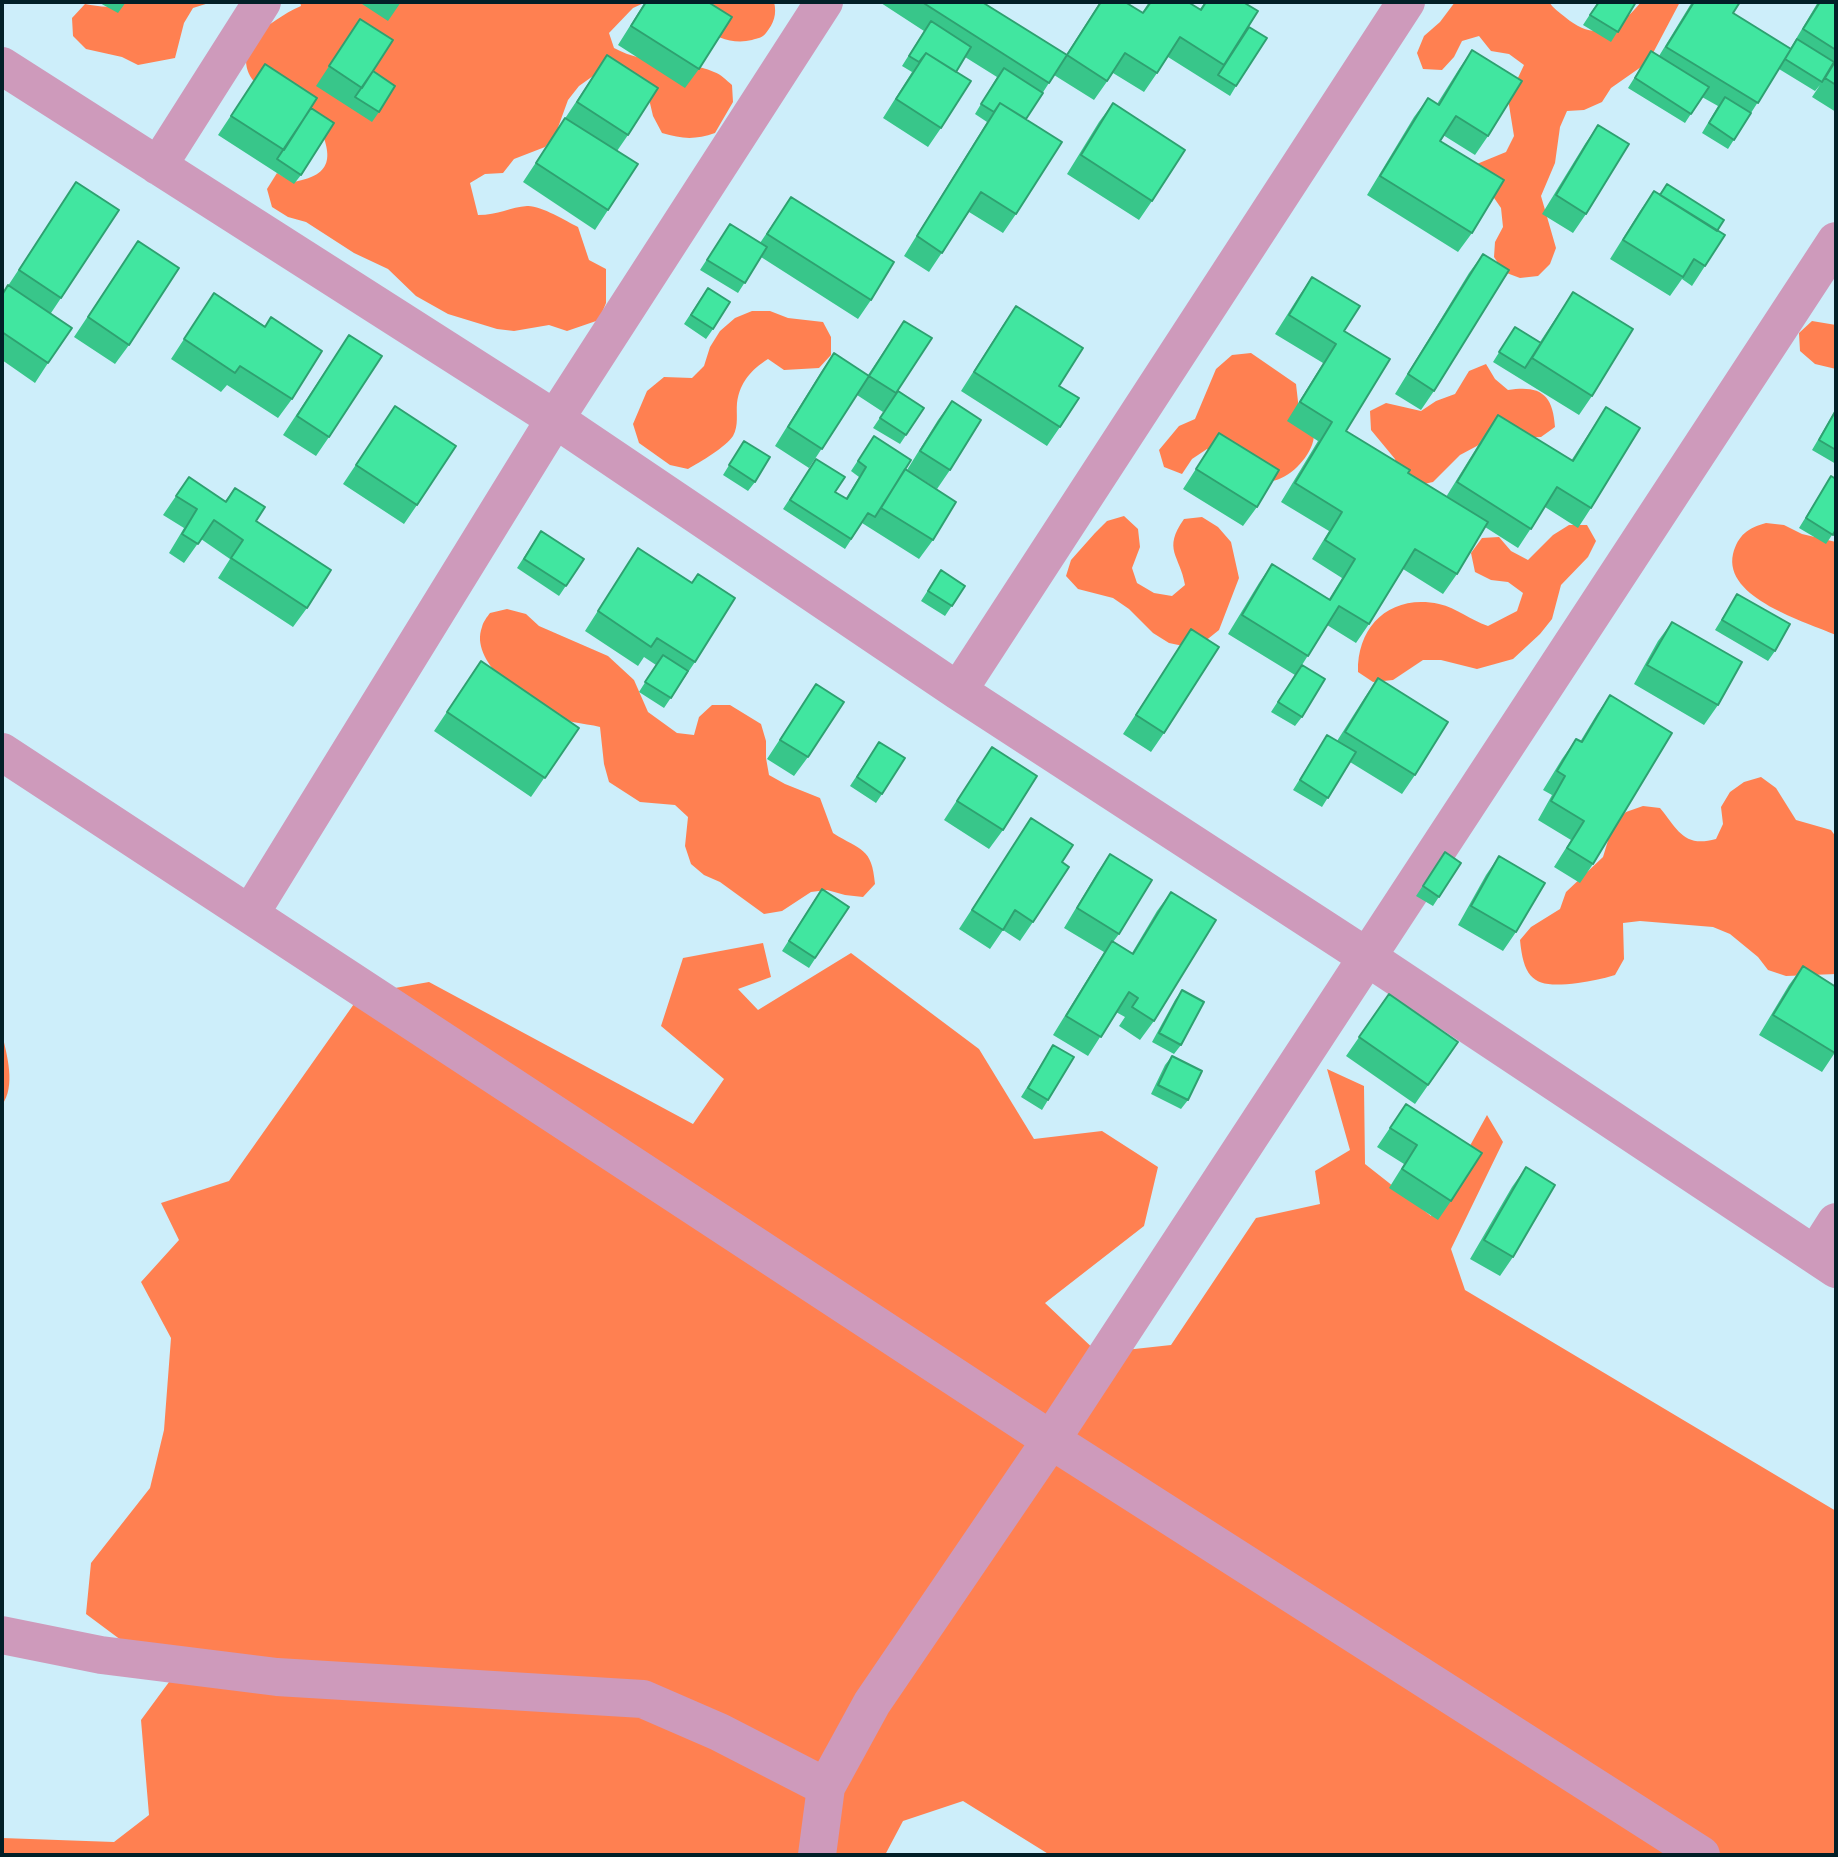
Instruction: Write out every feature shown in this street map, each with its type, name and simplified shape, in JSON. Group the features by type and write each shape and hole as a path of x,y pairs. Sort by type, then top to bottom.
{"street":[{"path":"158,166 262,2"},
{"path":"250,914 555,419 824,2"},
{"path":"958,691 1406,2"},
{"path":"2,66 555,419 958,691 1367,957 1826,1262 1836,1222"},
{"path":"817,1855 827,1787 872,1703 1051,1440 1836,241"},
{"path":"2,752 1051,1440 1701,1855"},
{"path":"2,1635 101,1656 277,1677 643,1699 719,1732 827,1787"}],"shaded area":[{"path":"123,2 212,2 193,8 184,23 175,58 138,65 122,57 86,49 73,36 72,18 85,4 110,7"},
{"path":"300,2 646,2 633,8 609,33 614,48 626,54 690,65 717,73 732,85 733,102 715,133 695,138 669,135 662,133 653,116 649,99 600,71 579,86 568,100 556,133 545,147 514,159 503,173 485,174 470,183 478,215 527,206 546,211 578,227 589,260 606,269 606,303 599,320 567,331 549,325 514,331 497,329 448,314 416,296 388,269 354,253 306,222 288,217 272,207 267,189 277,173 293,182 308,178 319,173 327,158 327,149 315,115 261,88 252,79 247,67 247,53 252,35 301,6"},
{"path":"668,2 774,2 775,14 771,26 761,37 752,40 728,40 706,31"},
{"path":"1455,2 1549,2 1576,25 1597,31 1615,26 1641,2 1680,2 1653,53 1641,67 1611,88 1602,102 1584,110 1567,111 1560,127 1555,163 1541,196 1556,248 1550,264 1538,276 1520,278 1504,272 1494,257 1495,242 1503,227 1501,208 1472,166 1506,152 1514,136 1508,99 1524,65 1509,54 1491,51 1479,36 1462,41 1454,57 1442,70 1423,69 1417,53 1424,36 1440,22"},
{"path":"752,311 770,311 788,318 823,322 831,337 831,355 819,368 784,370 768,359 752,372 741,389 737,403 736,428 730,440 688,469 670,465 639,443 633,424 647,391 664,377 692,378 704,366 710,347 720,331 735,318"},
{"path":"1812,321 1836,325 1836,369 1815,364 1800,351 1799,333"},
{"path":"1251,353 1296,384 1300,419 1315,429 1312,445 1303,461 1280,479 1271,481 1253,478 1207,449 1192,459 1182,474 1164,467 1159,450 1179,426 1195,419 1216,369 1232,355"},
{"path":"1486,364 1495,379 1508,390 1529,389 1543,394 1551,407 1555,427 1541,437 1490,439 1460,455 1433,482 1415,486 1398,478 1395,459 1371,430 1370,411 1386,403 1421,411 1436,401 1455,394 1469,371"},
{"path":"1124,516 1138,529 1140,547 1132,568 1137,583 1154,593 1172,596 1185,585 1173,546 1184,519 1202,517 1218,527 1231,542 1239,578 1219,630 1204,642 1188,647 1169,643 1153,633 1129,609 1113,598 1078,589 1066,576 1071,560 1095,533 1107,521"},
{"path":"1766,523 1784,525 1802,534 1836,542 1836,635 1770,606 1753,596 1741,583 1733,570 1735,547 1745,533"},
{"path":"1569,525 1587,525 1596,541 1588,557 1561,585 1552,619 1513,659 1477,669 1441,660 1423,660 1393,680 1373,682 1358,672 1363,640 1380,617 1392,609 1422,602 1439,604 1488,626 1517,611 1523,593 1508,582 1491,580 1475,572 1471,553 1482,538 1499,537 1511,551 1528,560 1553,535"},
{"path":"507,609 526,614 539,626 608,656 634,680 648,712 677,733 694,735 699,717 712,705 730,705 761,724 766,741 769,775 820,798 833,833 868,856 875,884 863,897 827,890 811,892 782,911 764,914 720,882 704,875 691,864 685,846 688,817 675,805 640,802 609,782 600,727 547,713 512,689 490,665 480,640 483,625 490,613"},
{"path":"1761,777 1776,788 1796,820 1831,830 1836,837 1836,974 1786,976 1768,970 1758,957 1730,934 1713,927 1640,921 1623,923 1624,959 1615,975 1578,983 1552,984 1543,983 1529,974 1520,940 1531,927 1560,909 1566,892 1603,857 1613,824 1626,812 1643,806 1660,808 1677,830 1689,839 1716,839 1723,824 1721,807 1730,792 1744,782"},
{"path":"763,943 771,977 738,989 758,1010 851,953 979,1049 1034,1139 1102,1131 1158,1167 1144,1226 1045,1303 1098,1353 1171,1345 1256,1218 1320,1204 1315,1171 1350,1150 1327,1069 1364,1086 1365,1164 1431,1216 1487,1115 1503,1142 1451,1249 1465,1290 1836,1511 1836,1855 1050,1855 963,1801 903,1821 885,1855 2,1855 2,1838 114,1842 149,1815 141,1720 172,1678 86,1614 91,1563 150,1488 164,1430 171,1338 141,1282 179,1240 161,1203 229,1181 361,994 429,982 693,1124 724,1079 661,1026 683,958"},
{"path":"2,1034 8,1061 9,1089 2,1105"}],"building":[{"path":"646,2 708,2 732,17 699,69 631,26"},
{"path":"922,2 982,2 1067,55 1049,83"},
{"path":"1101,2 1125,2 1143,13 1151,2 1188,2 1201,10 1206,2 1243,2 1258,11 1224,65 1180,37 1157,73 1125,53 1107,81 1067,55"},
{"path":"1599,2 1636,2 1618,32 1590,15"},
{"path":"1694,2 1740,2 1733,13 1791,49 1758,103 1666,47"},
{"path":"1820,2 1836,2 1836,50 1803,29"},
{"path":"360,19 393,40 362,88 329,66"},
{"path":"931,21 971,47 956,72 926,53 919,62 909,56"},
{"path":"1249,27 1267,38 1236,86 1218,75"},
{"path":"1797,39 1834,62 1822,82 1785,59"},
{"path":"1472,50 1522,81 1488,136 1456,116 1440,141 1504,180 1472,233 1380,176 1428,98 1439,105"},
{"path":"1651,51 1709,87 1691,114 1635,78"},
{"path":"926,53 971,81 941,128 896,99"},
{"path":"607,55 658,88 628,135 577,102"},
{"path":"1836,60 1836,85 1825,78"},
{"path":"265,64 317,98 284,150 231,116"},
{"path":"1004,68 1043,93 1026,119 1000,103 994,112 981,104"},
{"path":"373,71 395,86 379,112 355,97"},
{"path":"1725,97 1751,113 1734,140 1709,123"},
{"path":"1000,103 1062,142 1016,214 981,192 942,253 917,236"},
{"path":"1113,103 1185,150 1152,201 1081,155"},
{"path":"311,108 334,123 301,175 277,159"},
{"path":"565,118 638,164 608,210 536,163"},
{"path":"1598,125 1629,144 1586,214 1556,195"},
{"path":"76,182 119,210 61,298 19,270"},
{"path":"1667,184 1724,220 1717,231 1660,195"},
{"path":"1654,191 1725,235 1705,266 1694,259 1683,277 1623,240"},
{"path":"791,197 894,262 871,300 767,234"},
{"path":"730,224 767,247 745,283 707,260"},
{"path":"138,241 179,268 129,345 88,317"},
{"path":"1483,254 1509,270 1434,391 1408,374"},
{"path":"1312,277 1360,306 1344,331 1390,359 1346,431 1488,522 1457,574 1415,549 1369,624 1339,606 1308,656 1242,615 1272,564 1330,600 1355,559 1325,540 1342,512 1295,483 1332,422 1300,402 1336,344 1289,315"},
{"path":"8,285 72,328 48,363 2,332 2,295"},
{"path":"708,288 730,302 713,329 691,315"},
{"path":"1573,292 1633,329 1592,396 1532,358"},
{"path":"214,293 265,327 271,317 322,351 292,399 240,366 235,373 184,339"},
{"path":"1016,306 1083,348 1059,386 1079,398 1060,427 974,372"},
{"path":"904,321 932,338 896,393 869,376"},
{"path":"1515,327 1541,343 1525,368 1499,352"},
{"path":"349,335 382,356 329,437 297,416"},
{"path":"834,353 869,376 822,449 788,427"},
{"path":"898,391 924,408 906,435 880,418"},
{"path":"952,401 981,420 950,470 920,451"},
{"path":"395,406 456,446 417,505 356,465"},
{"path":"1606,407 1640,428 1591,508 1557,487 1531,529 1457,482 1498,415 1573,461"},
{"path":"1836,410 1836,450 1819,440"},
{"path":"1219,433 1279,470 1257,507 1196,469"},
{"path":"874,436 911,460 875,517 868,513 851,539 790,500 816,459 845,477 835,492 847,499 866,467 858,461"},
{"path":"744,441 770,457 755,482 729,465"},
{"path":"905,469 956,502 933,540 881,508"},
{"path":"1831,476 1836,479 1836,529 1833,535 1806,518"},
{"path":"189,477 226,502 235,488 265,507 256,521 331,570 307,608 231,558 243,540 214,520 198,544 182,534 197,509 176,496"},
{"path":"541,531 584,559 566,586 524,559"},
{"path":"638,548 692,583 698,574 735,598 695,662 657,638 651,647 598,611"},
{"path":"941,570 965,586 952,606 928,591"},
{"path":"1737,594 1790,624 1775,651 1722,620"},
{"path":"1672,622 1742,662 1718,705 1647,665"},
{"path":"1191,629 1219,647 1164,733 1136,715"},
{"path":"663,655 688,671 671,698 645,682"},
{"path":"481,661 579,728 545,778 447,712"},
{"path":"1302,665 1325,679 1302,717 1278,702"},
{"path":"1378,678 1448,722 1415,775 1345,732"},
{"path":"816,684 844,702 808,757 780,740"},
{"path":"1610,695 1672,733 1593,864 1567,848 1584,821 1551,801 1565,776 1557,771 1576,739 1582,742"},
{"path":"1327,735 1356,752 1328,798 1300,780"},
{"path":"879,742 905,758 882,794 857,777"},
{"path":"992,747 1037,776 1003,830 957,801"},
{"path":"1031,818 1073,845 1062,862 1069,867 1033,922 1015,910 1003,930 972,910"},
{"path":"1445,852 1461,863 1439,897 1423,886"},
{"path":"1110,854 1152,880 1119,934 1077,908"},
{"path":"1499,856 1545,883 1516,932 1471,906"},
{"path":"822,889 849,907 815,958 789,941"},
{"path":"1171,892 1216,920 1154,1021 1132,1007 1138,998 1129,992 1101,1037 1066,1016 1112,941 1133,954"},
{"path":"1803,966 1836,987 1835,1053 1773,1015"},
{"path":"1182,990 1204,1002 1181,1045 1159,1033"},
{"path":"1389,994 1458,1042 1428,1085 1359,1037"},
{"path":"1053,1045 1074,1057 1048,1100 1028,1088"},
{"path":"1172,1056 1202,1071 1188,1100 1158,1085"},
{"path":"1406,1104 1482,1153 1451,1201 1402,1169 1417,1145 1390,1128"},
{"path":"1526,1167 1555,1185 1513,1257 1484,1240"}]}
